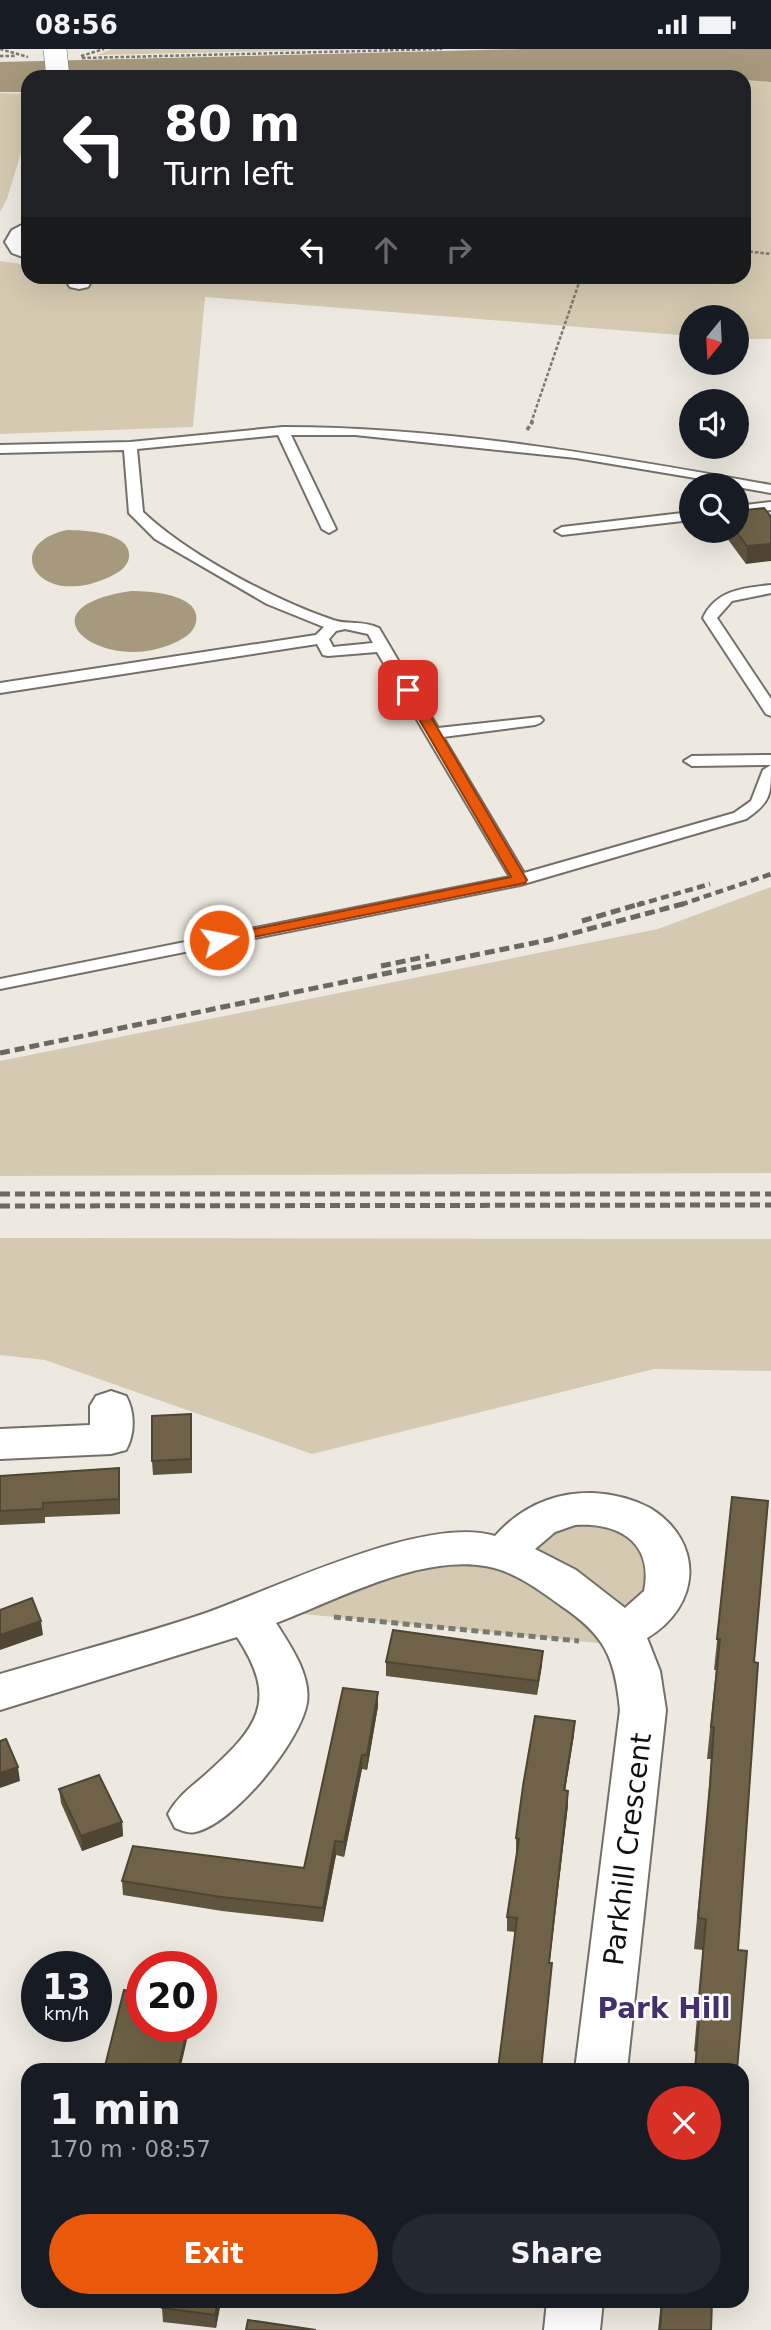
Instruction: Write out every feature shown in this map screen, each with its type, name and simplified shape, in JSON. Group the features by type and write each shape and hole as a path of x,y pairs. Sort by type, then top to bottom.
{"street":[{"path":"60,70 64,53"},
{"path":"0,1444 111,1439 111,1406"},
{"path":"504,1555 522,1533 541,1520 567,1510 598,1509 634,1519 660,1542 668,1561 669,1581 661,1602 623,1640"},
{"name":"Parkhill Crescent","path":"0,1692 247,1616 391,1562 432,1552 472,1547 504,1555 547,1573 604,1614 623,1640 640,1680 643,1710 602,2063"},
{"path":"192,1814 239,1776 281,1718 284,1685 273,1656 247,1616"},
{"path":"572,2330 574,2308"}],"lane":[{"path":"284,431 329,529"},
{"path":"0,449 130,446 284,431 355,431 599,457 771,489"},
{"path":"130,446 136,513 160,536 272,601 338,627"},
{"path":"749,509 771,506"},
{"path":"562,531 679,517"},
{"path":"771,589 727,597 715,606 710,618 771,711"},
{"path":"322,639 326,631 349,625 374,631 520,880"},
{"path":"322,639 328,652 382,647"},
{"path":"0,688 322,639"},
{"path":"435,733 535,720"},
{"path":"692,761 771,760"},
{"path":"0,984 520,880 740,816 758,804 771,771"}],"path":[{"path":"64,53 104,49"},
{"path":"111,56 442,49"},
{"path":"0,56 24,56"},
{"path":"751,252 771,254"},
{"path":"488,445 527,430 536,416 579,284"},
{"path":"330,1617 623,1640"}],"shaded area":[{"path":"112,49 373,49 97,55"},
{"path":"524,49 771,49 771,82 751,81 751,70 21,70 21,92 0,92 0,62"},
{"path":"751,81 771,82 771,339 749,339 749,305 679,305 679,335 205,297 193,427 0,434 0,261 21,264 21,284 751,284"},
{"path":"0,93 21,94 21,153 7,199 0,212"},
{"path":"67,530 115,537 128,549 126,564 110,576 83,585 62,586 46,580 36,571 32,560 35,548 47,538"},
{"path":"131,591 161,593 183,600 191,605 196,613 193,629 177,641 147,651 121,651 99,646 82,636 75,624 79,611 97,599"},
{"path":"771,887 771,1173 0,1176 0,1061 658,929"},
{"path":"0,1238 771,1239 771,1371 654,1369 312,1454 45,1360 0,1355"},
{"path":"567,1510 660,1542 629,1646 262,1610 472,1547"}],"building":[{"path":"764,508 771,517 771,544 747,546 745,543 749,543 749,510"},
{"path":"191,1414 191,1459 152,1461 152,1416"},
{"path":"119,1468 119,1499 43,1503 43,1509 0,1511 0,1476"},
{"path":"732,1497 768,1501 754,1662 758,1663 738,1950 747,1951 738,2063 696,2063 706,1919 698,1918 720,1639 717,1639"},
{"path":"32,1598 41,1621 0,1635 0,1610"},
{"path":"393,1630 543,1651 538,1681 386,1662"},
{"path":"343,1688 378,1692 367,1755 362,1755 344,1842 335,1841 323,1908 221,1897 122,1881 133,1846 304,1868"},
{"path":"535,1716 575,1721 564,1790 568,1791 549,1963 552,1963 542,2063 499,2063 517,1918 507,1917 519,1839 516,1838"},
{"path":"6,1739 18,1767 0,1773 0,1741"},
{"path":"99,1775 122,1822 81,1836 59,1789"},
{"path":"124,1990 126,2042 185,2042 180,2063 106,2063"},
{"path":"162,2308 216,2308 215,2315"},
{"path":"662,2308 712,2308 711,2330 660,2330"},
{"path":"248,2320 316,2330 246,2330"}],"railway":[{"path":"685,903 771,874"},
{"path":"637,905 710,884"},
{"path":"582,921 643,903"},
{"path":"0,1053 548,940 685,903"},
{"path":"680,905 685,903"},
{"path":"381,966 429,956"},
{"path":"0,1194 771,1194"},
{"path":"0,1206 771,1205"}],"district":[{"name":"Park Hill","path":"664,2008"}],"route":[{"path":"219,940 520,880 408,690"}]}
